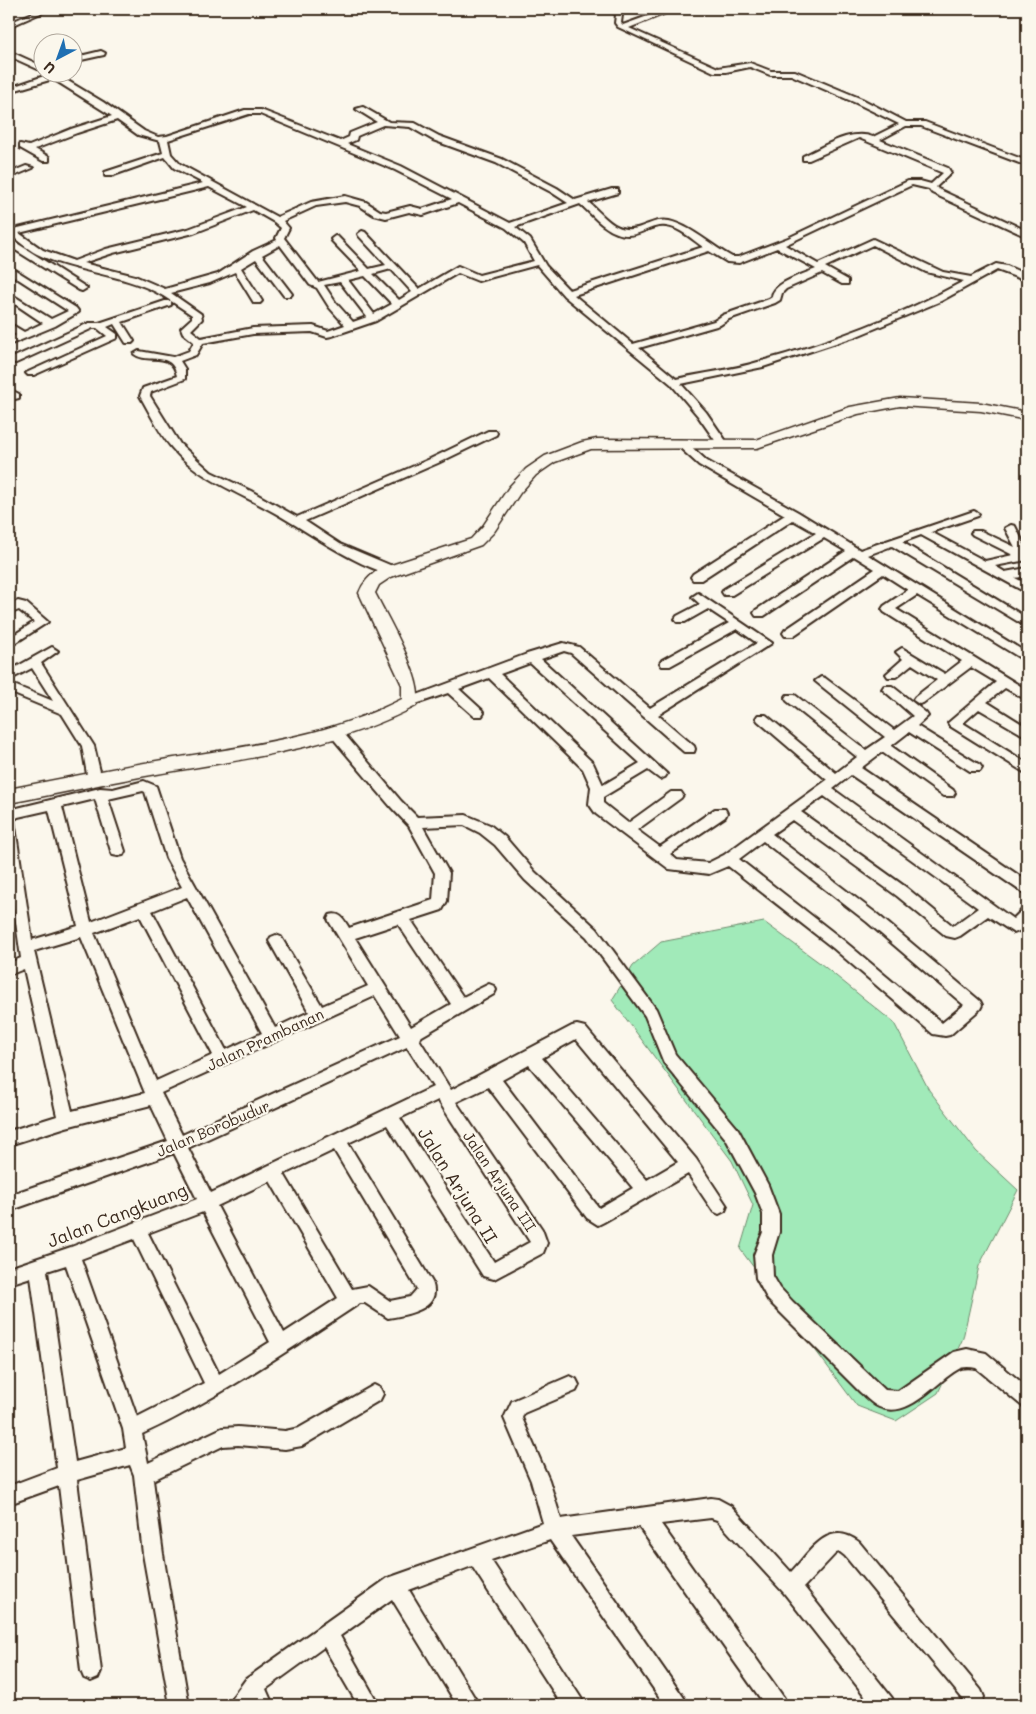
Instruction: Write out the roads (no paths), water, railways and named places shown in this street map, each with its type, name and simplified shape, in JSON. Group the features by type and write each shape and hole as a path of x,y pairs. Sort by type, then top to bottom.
{"street":[{"path":"9,25 47,9"},
{"path":"613,9 620,15 619,24 624,27 717,70 750,65 770,73 787,71 859,101 905,124 930,127 1027,164"},
{"path":"624,27 661,10 673,9"},
{"path":"9,53 32,64"},
{"path":"82,58 101,54"},
{"path":"9,90 32,81"},
{"path":"63,82 100,104 146,136 164,139 256,111 398,168 509,226 527,241 539,262 567,294 674,382 702,414 723,444"},
{"path":"360,108 384,122 390,124 412,124 422,132 453,145 482,154 578,203 622,233 633,233 658,224 668,223 733,261 778,245 911,182 920,183 932,188 939,194 1027,234"},
{"path":"46,159 26,147 118,117"},
{"path":"341,144 353,138 353,135 384,122"},
{"path":"874,140 905,124"},
{"path":"47,131 59,137"},
{"path":"806,158 855,136 874,140 945,170 947,173 932,188"},
{"path":"164,139 167,154 177,166 277,220 285,228 280,238 313,283 319,284 393,266"},
{"path":"108,174 167,154"},
{"path":"9,176 29,168"},
{"path":"10,230 209,184"},
{"path":"509,226 615,191"},
{"path":"277,220 314,204 345,199 363,204 377,213 386,215 410,209 423,212 458,200"},
{"path":"74,264 106,250 169,238 204,228 254,208"},
{"path":"10,230 40,252 74,264 132,278 164,292 196,314 197,319 186,330 199,341"},
{"path":"362,234 418,293"},
{"path":"335,239 398,305"},
{"path":"164,292 214,278 236,267 256,253 282,241"},
{"path":"9,242 82,288"},
{"path":"632,346 717,323 726,317 772,301 777,298 776,292 783,287 874,242 926,268 945,275 961,276 972,281"},
{"path":"778,245 846,282"},
{"path":"567,294 710,248"},
{"path":"9,264 40,252"},
{"path":"256,253 287,294"},
{"path":"199,341 253,331 313,329 329,334 373,319 458,268 478,278 539,262"},
{"path":"236,267 257,301"},
{"path":"674,382 760,365 854,334 938,299 996,267 1004,268 1027,278"},
{"path":"9,269 74,312 52,324 9,342"},
{"path":"342,279 373,319"},
{"path":"319,284 332,305 351,326"},
{"path":"9,296 52,324"},
{"path":"100,326 168,303"},
{"path":"117,321 119,334"},
{"path":"11,360 92,325 100,326 119,334 129,341"},
{"path":"9,326 24,336"},
{"path":"30,373 119,334"},
{"path":"173,360 193,353 199,341"},
{"path":"139,354 162,355 173,360 182,372 182,377 154,386 147,390 145,396 176,446 198,468 214,479 240,489 336,546 393,571"},
{"path":"11,360 41,381"},
{"path":"410,702 410,685 367,593 368,588 375,580 393,571 476,542 490,529 514,490 540,466 563,453 597,443 756,444 832,417 885,403 914,403 981,408 1027,416"},
{"path":"296,521 434,461 492,433"},
{"path":"682,444 703,463 794,514 1027,658"},
{"path":"697,577 794,514"},
{"path":"760,613 857,553 974,514"},
{"path":"1011,528 1026,557"},
{"path":"922,531 1027,589"},
{"path":"728,592 824,533"},
{"path":"977,533 1026,557"},
{"path":"1000,545 1017,541"},
{"path":"893,542 1027,623"},
{"path":"984,565 1026,557"},
{"path":"789,633 883,569"},
{"path":"1003,576 1027,572"},
{"path":"916,590 888,610 1027,696"},
{"path":"648,714 766,643 703,600 681,619"},
{"path":"9,610 18,605 22,606 42,622 9,643"},
{"path":"666,663 737,624"},
{"path":"9,817 14,813 54,802 97,786 176,764 260,752 336,733 373,721 410,702 563,647 575,650 689,749"},
{"path":"9,676 52,651"},
{"path":"892,674 907,655 944,680"},
{"path":"531,657 660,774"},
{"path":"34,661 88,746 97,786 118,851"},
{"path":"919,700 970,661"},
{"path":"491,673 581,758 592,773 598,787 596,804 598,807 674,865 709,869 728,859 763,834 922,716 888,689"},
{"path":"822,681 894,737"},
{"path":"1004,682 954,723 1027,769"},
{"path":"9,688 66,711"},
{"path":"451,688 478,713"},
{"path":"791,698 866,758"},
{"path":"979,703 1027,733"},
{"path":"762,718 836,780"},
{"path":"908,726 975,768"},
{"path":"336,733 396,804 414,822 442,873 438,906 346,935"},
{"path":"882,746 948,793"},
{"path":"598,794 648,764"},
{"path":"852,769 1027,888"},
{"path":"9,796 97,786 114,794 144,786 151,789 173,858 272,1037"},
{"path":"824,789 1014,927 1027,914"},
{"path":"628,830 676,795"},
{"name":"Jalan Cangkuang","path":"9,1276 71,1255 207,1203 154,1093 86,931 54,802"},
{"path":"791,812 902,892 951,932 955,932 987,909"},
{"path":"660,854 720,813"},
{"path":"414,822 466,820 485,829 500,841 530,876 592,933 651,1013 669,1058 732,1134 762,1190 771,1214 771,1232 764,1255 764,1278 774,1294 787,1308 866,1386 882,1399 900,1400 954,1361 967,1358 980,1359 1027,1399"},
{"path":"9,823 28,954 66,1120"},
{"path":"728,859 838,944 938,1029 945,1030 975,1005 872,918 763,834"},
{"path":"9,969 28,954 144,910 189,890"},
{"path":"144,910 223,1059"},
{"path":"401,917 460,1005"},
{"path":"335,920 412,1038 445,1095"},
{"path":"276,941 319,1015"},
{"name":"Jalan Prambanan","path":"9,1135 154,1093 378,988"},
{"name":"Jalan Borobudur","path":"9,1203 178,1146 412,1038 417,1032 488,990"},
{"path":"281,1346 207,1203 390,1116 491,1078 576,1031 580,1032 690,1164 719,1206"},
{"path":"531,1056 646,1191"},
{"path":"491,1078 593,1213 598,1217 690,1164"},
{"name":"Jalan Arjuna III","path":"445,1095 536,1235 539,1243 537,1247 494,1271"},
{"name":"Jalan Arjuna II","path":"390,1116 484,1265 488,1270 494,1271"},
{"path":"132,1429 171,1411 215,1386 281,1346 357,1295 368,1294 388,1310 402,1308 422,1300 426,1294 426,1288 337,1140"},
{"path":"273,1170 349,1300"},
{"path":"138,1230 215,1386"},
{"path":"71,1255 132,1429 136,1454 143,1474 153,1554 178,1700"},
{"path":"38,1266 67,1474 90,1671"},
{"path":"570,1385 518,1407 513,1418 540,1480 554,1529 677,1705"},
{"path":"143,1474 222,1436 284,1440 302,1437 374,1394"},
{"path":"9,1494 67,1474 136,1454"},
{"path":"239,1705 253,1686 395,1585 554,1529 643,1516 718,1509 791,1586 885,1705"},
{"path":"643,1516 777,1705"},
{"path":"791,1586 831,1544 843,1542 852,1549 974,1697"},
{"path":"476,1555 574,1705"},
{"path":"395,1585 469,1705"},
{"path":"328,1634 369,1705"},
{"path":"253,1686 264,1705"}]}
